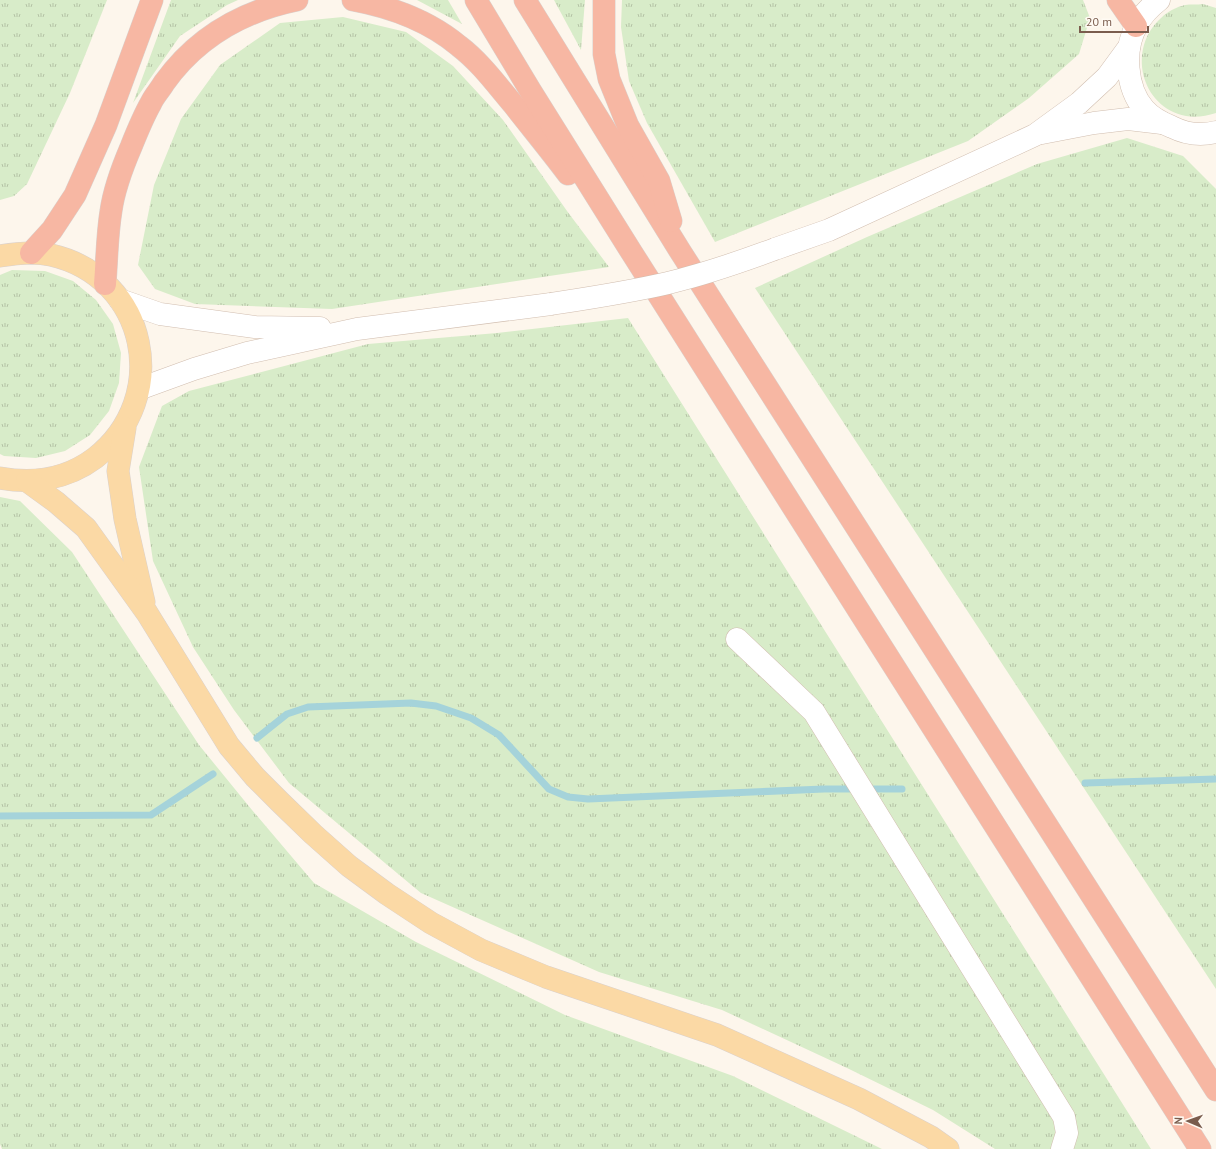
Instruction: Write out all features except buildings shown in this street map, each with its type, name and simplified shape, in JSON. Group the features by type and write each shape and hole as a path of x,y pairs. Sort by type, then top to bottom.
{"highway":[{"path":"30,253 52,230 76,195 106,125 152,0"},
{"path":"105,284 111,210 119,175 136,133 151,102 188,54 204,41 227,25 248,15 276,4 297,0"},
{"path":"354,0 367,2 418,20 435,29 459,46 480,65 501,89 632,253"},
{"path":"476,0 632,253 1200,1149"},
{"path":"525,0 680,251 1216,1090"},
{"path":"604,0 604,54 609,79 628,126 659,181 680,251"},
{"path":"1118,0 1136,26"}],"main road":[{"path":"0,256 30,253 51,255 70,261 89,271 105,284 120,300 134,328 141,358 139,389 131,414 125,425 107,448 84,466 56,478 28,481 0,478"},
{"path":"125,425 118,471 125,519 147,613"},
{"path":"28,481 56,502 86,528 147,613 229,746 255,777 319,840 349,866 387,894 431,922 481,950 546,977 716,1035 859,1099 931,1137 948,1149"}],"street":[{"path":"1159,0 1147,10 1136,26 1129,47 1128,68 1133,90 1144,109 1162,123 1183,132 1213,138"},
{"path":"139,389 194,369 247,353 357,328 551,304 614,294 668,283 724,267 829,230 1035,135 1079,103 1107,77 1129,47"},
{"path":"1035,135 1094,122 1128,119 1162,123"},
{"path":"120,300 160,314 255,327 357,328"},
{"path":"737,639 814,712 1064,1117 1067,1132 1062,1149"}],"green space":[{"path":"0,0 107,0 70,93 27,184 14,196 0,200"},
{"path":"171,0 238,0 227,5 180,36 133,103"},
{"path":"417,0 448,0 462,24"},
{"path":"554,0 585,0 581,50"},
{"path":"622,0 1083,0 1090,18 1079,54 1029,98 968,141 715,242 647,123 629,81 621,27"},
{"path":"1203,4 1216,8 1216,113 1190,117 1170,110 1158,101 1149,89 1144,75 1142,60 1144,45 1150,30 1163,16 1182,6"},
{"path":"343,17 406,32 453,66 503,120 567,211 609,267 332,309 195,304 155,289 138,265 154,185 181,119 220,65 280,23"},
{"path":"1127,138 1183,156 1216,189 1216,989 755,288 867,237 1037,164"},
{"path":"12,270 45,271 73,281 96,300 113,324 121,353 119,383 109,411 90,435 65,451 36,458 4,456 0,454 0,275"},
{"path":"628,318 1151,1149 995,1149 933,1110 722,1010 599,972 421,893 289,783 234,710 193,647 153,561 139,467 162,406 189,391 368,344 497,333"},
{"path":"0,497 20,501 72,552 199,745 314,883 416,942 565,1015 733,1076 882,1149 2,1149 0,1144"}],"waterway":[{"path":"257,738 287,714 308,707 411,703 436,706 471,718 499,735 549,789 568,797 588,799 824,789 902,789"},
{"path":"0,816 151,815 213,774"},
{"path":"1085,783 1216,779"}]}
